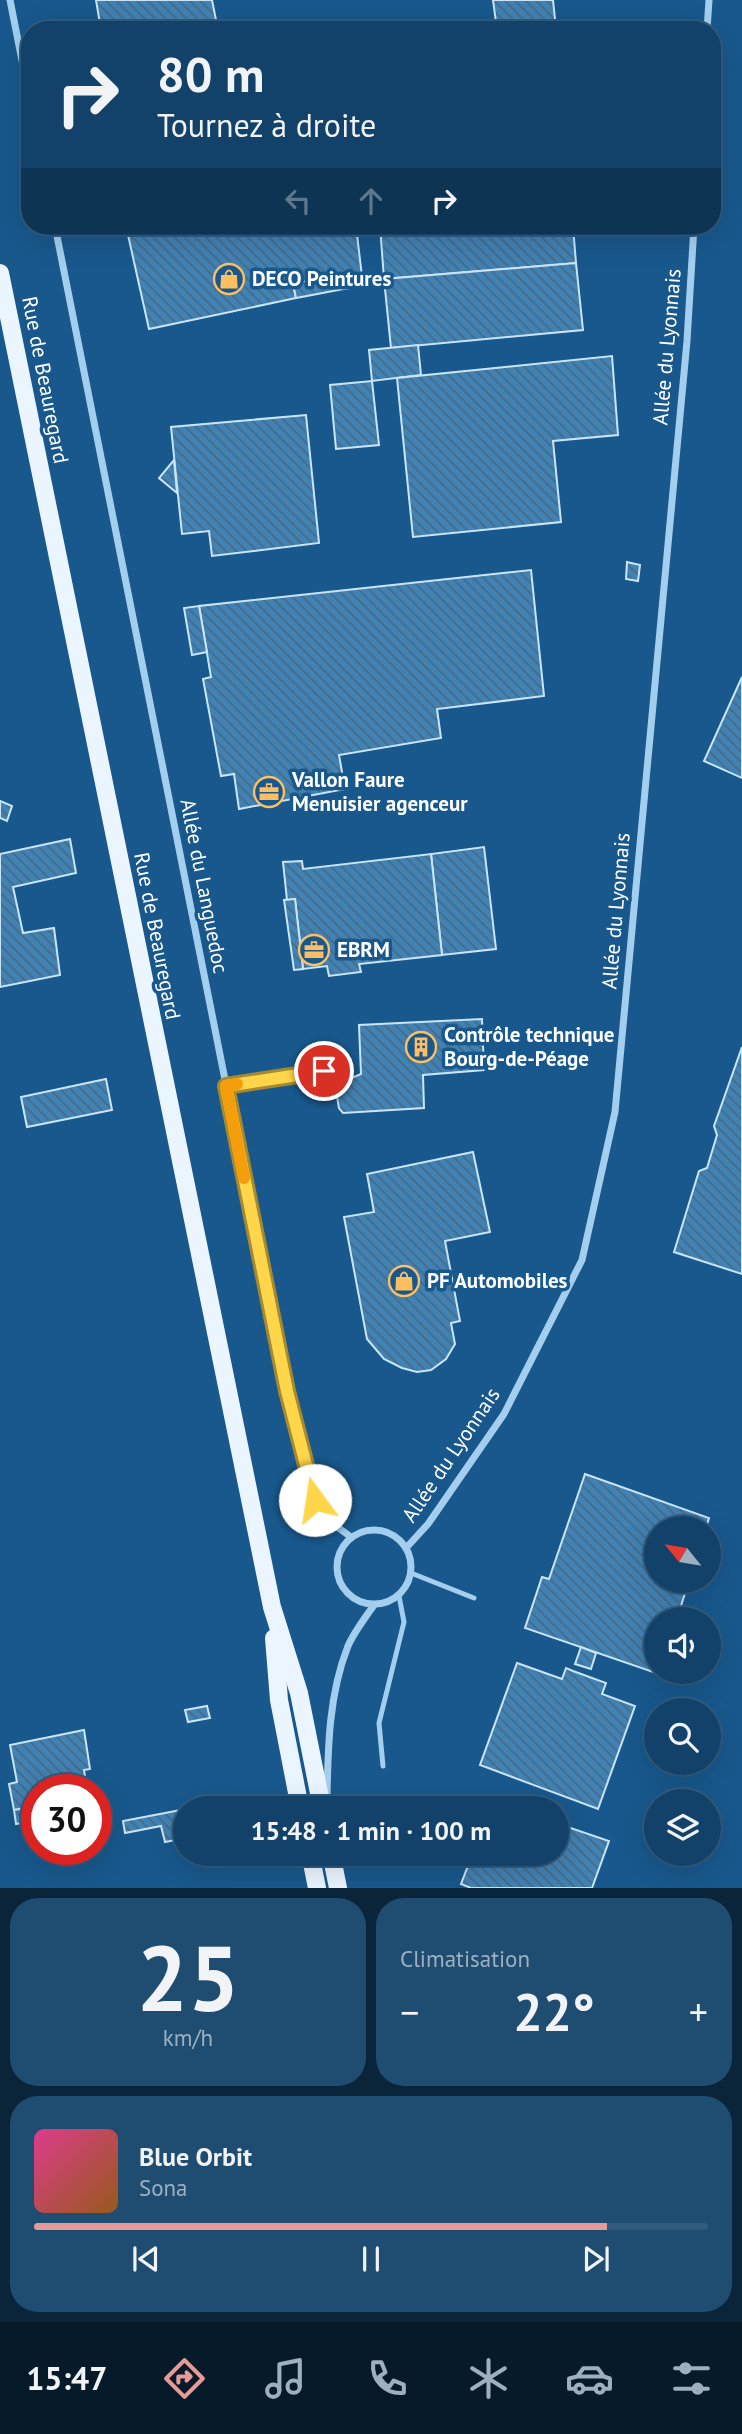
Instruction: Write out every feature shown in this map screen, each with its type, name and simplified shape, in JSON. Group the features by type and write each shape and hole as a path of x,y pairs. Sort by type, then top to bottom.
{"main road":[{"name":"Rue de Beauregard","path":"0,273 271,1607 299,1693 321,1796"},
{"name":"Rue de Beauregard","path":"271,1607 279,1700 298,1796"},
{"path":"313,1866 317,1888"},
{"path":"334,1866 338,1888"}],"street":[{"path":"10,0 21,56"},
{"path":"708,21 709,0"},
{"name":"Allée du Languedoc","path":"57,235 287,1391 315,1500 333,1524 351,1538"},
{"name":"Allée du Lyonnais","path":"407,1547 428,1524 504,1414 582,1260 615,1112 685,355 693,235"},
{"path":"370,1530 391,1533 407,1547 411,1573 407,1586 399,1596 374,1605 356,1600 343,1588 337,1570 340,1552 351,1538 370,1530"},
{"path":"325,1796 334,1691 349,1644 374,1605"}],"lane":[{"path":"226,1086 324,1071"},
{"path":"411,1573 474,1598"},
{"path":"383,1766 379,1723 404,1622 399,1596"}],"building":[{"path":"96,0 212,0 216,21 100,21"},
{"path":"493,0 553,0 555,21 496,21"},
{"name":"DECO Peintures","path":"128,235 357,235 363,285 349,288 346,273 293,284 296,298 149,329"},
{"path":"381,235 574,235 576,263 384,279"},
{"path":"576,263 583,330 391,348 384,279"},
{"path":"346,273 349,288 296,298 293,284"},
{"path":"418,345 421,375 372,381 369,350"},
{"path":"612,356 618,435 553,441 561,522 413,537 397,378"},
{"path":"372,381 379,445 336,449 330,385"},
{"path":"306,415 319,543 212,556 209,531 182,534 171,427"},
{"path":"174,460 177,493 159,478"},
{"path":"627,562 640,565 638,581 626,579"},
{"path":"531,570 544,696 437,709 441,738 339,755 345,789 239,809 234,774 221,776 203,679 211,677 199,606"},
{"path":"199,606 207,652 192,655 184,608"},
{"path":"742,677 742,778 704,761"},
{"path":"0,801 12,806 7,821 0,818"},
{"path":"70,839 76,873 13,887 23,933 54,928 60,975 0,987 0,854"},
{"path":"484,847 496,949 442,955 431,854"},
{"path":"431,854 442,955 359,964 361,972 329,976 327,966 303,969 295,899 287,900 283,862 302,861 303,869"},
{"path":"295,899 303,969 294,970 284,900"},
{"name":"Contrôle technique Bourg-de-Péage","path":"482,1019 484,1070 423,1075 424,1108 343,1113 339,1108 339,1088 344,1081 361,1074 359,1025"},
{"path":"742,1047 742,1274 674,1252 699,1171 707,1168 717,1135 714,1126"},
{"path":"106,1079 112,1110 27,1127 21,1097"},
{"name":"PF Automobiles","path":"473,1152 490,1232 445,1241 460,1321 451,1323 455,1344 446,1359 431,1370 417,1372 402,1368 384,1359 367,1339 344,1217 374,1212 367,1174"},
{"path":"585,1474 703,1516 644,1516 644,1593 685,1593 681,1607 644,1607 644,1669 525,1628 542,1577 549,1579"},
{"path":"581,1647 596,1653 591,1669 575,1664"},
{"path":"517,1663 562,1679 566,1668 606,1683 602,1694 635,1706 598,1809 480,1765"},
{"path":"207,1706 210,1718 188,1722 185,1710"},
{"path":"84,1730 90,1769 84,1770 85,1774 21,1774 21,1809 14,1810 9,1784 17,1782 10,1745"},
{"path":"21,1809 21,1823 16,1824 14,1810"},
{"path":"173,1811 173,1840 165,1842 161,1826 125,1833 123,1821"},
{"path":"569,1827 609,1841 592,1888 471,1888 461,1884 468,1866 569,1866"}],"slow traffic":[{"path":"237,1084 226,1086 244,1178"}],"place":[{"name":"DECO Peintures","path":"229,279"},
{"name":"Vallon Faure Menuisier agenceur","path":"269,792"},
{"name":"EBRM","path":"314,950"},
{"name":"Contrôle technique Bourg-de-Péage","path":"421,1047"},
{"name":"PF Automobiles","path":"404,1281"}],"route":[{"path":"315,1500 287,1391 226,1086 324,1071"}]}
